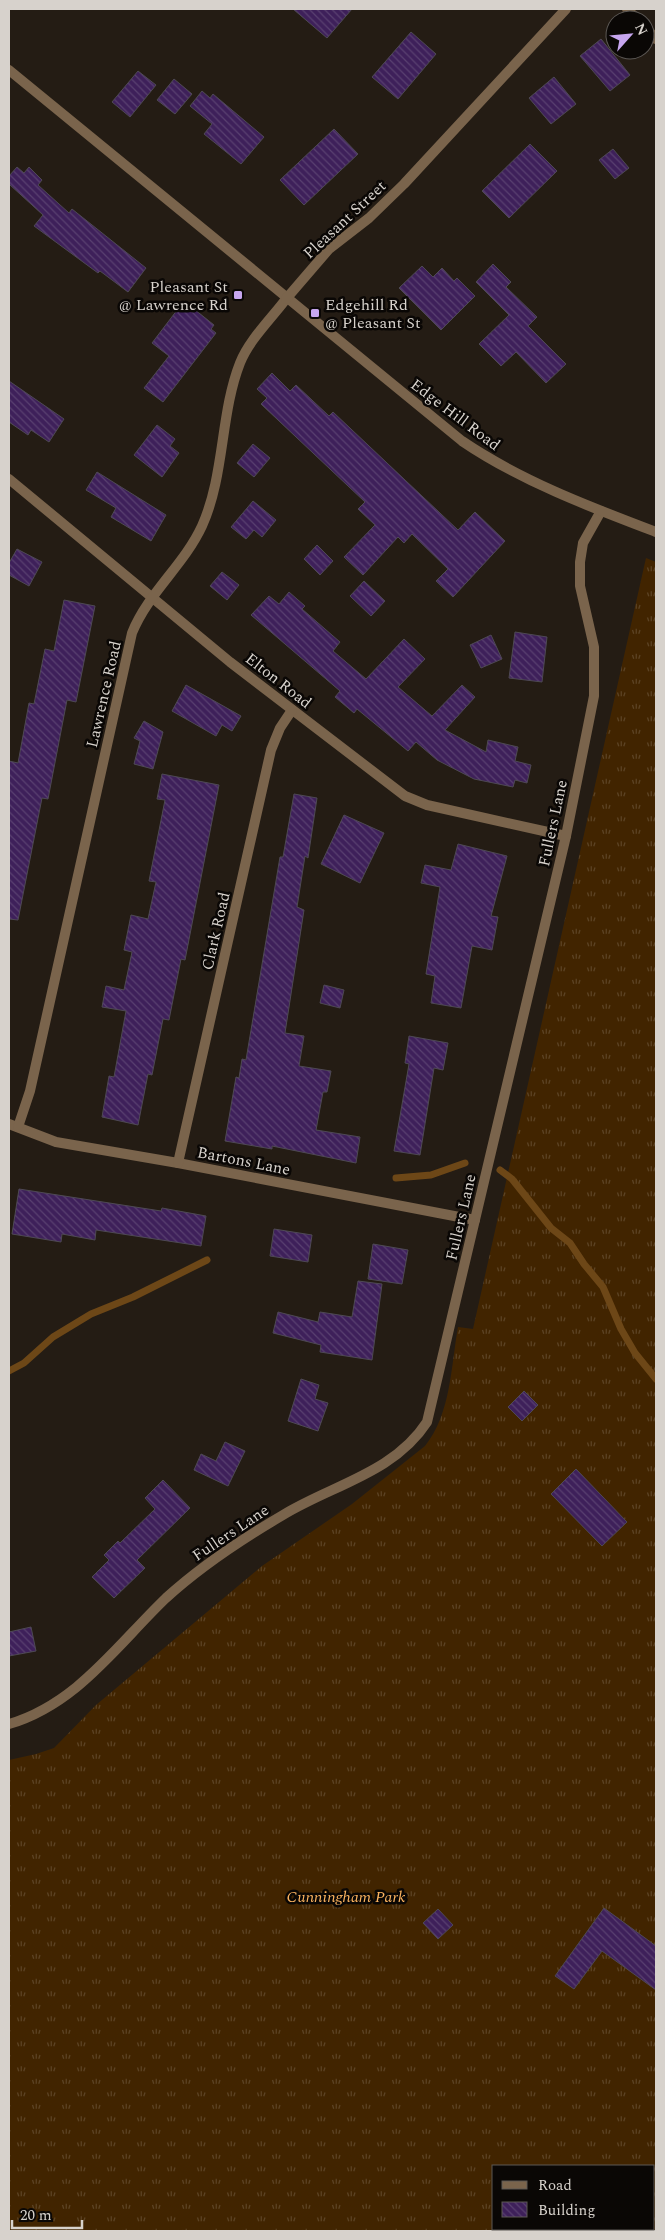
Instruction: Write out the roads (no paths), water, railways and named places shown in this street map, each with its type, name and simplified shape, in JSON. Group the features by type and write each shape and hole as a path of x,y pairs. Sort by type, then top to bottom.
{"street":[{"name":"Pleasant Street","path":"286,299 330,249 369,218 404,184 566,9"},
{"path":"9,70 286,299"},
{"name":"Edge Hill Road","path":"286,299 482,454 522,476 600,511 656,532"},
{"name":"Lawrence Road","path":"14,1125 32,1081 132,633 137,620 186,556 206,516 240,362 252,342 286,299"},
{"name":"Elton Road","path":"9,479 292,710 394,789 415,801 566,836"},
{"name":"Fullers Lane","path":"9,1724 37,1714 69,1694 167,1598 223,1554 295,1507 371,1472 398,1455 409,1445 427,1422 432,1409 566,836 594,696 595,671 591,626 580,586 580,562 584,543 600,511"},
{"name":"Clark Road","path":"178,1163 271,750 280,728 292,710"},
{"name":"Bartons Lane","path":"14,1125 56,1142 178,1163 475,1220"}],"waterway":[{"path":"396,1178 431,1175 465,1163"},
{"path":"500,1170 512,1179 551,1228 570,1243 603,1287 621,1329 635,1353 656,1379"},
{"path":"9,1371 24,1363 53,1337 91,1314 133,1297 207,1260"}],"place":[{"name":"Pleasant St @ Lawrence Rd","path":"238,295"},
{"name":"Edgehill Rd @ Pleasant St","path":"315,313"}],"park label":[{"name":"Cunningham Park","path":"346,1896"}]}
